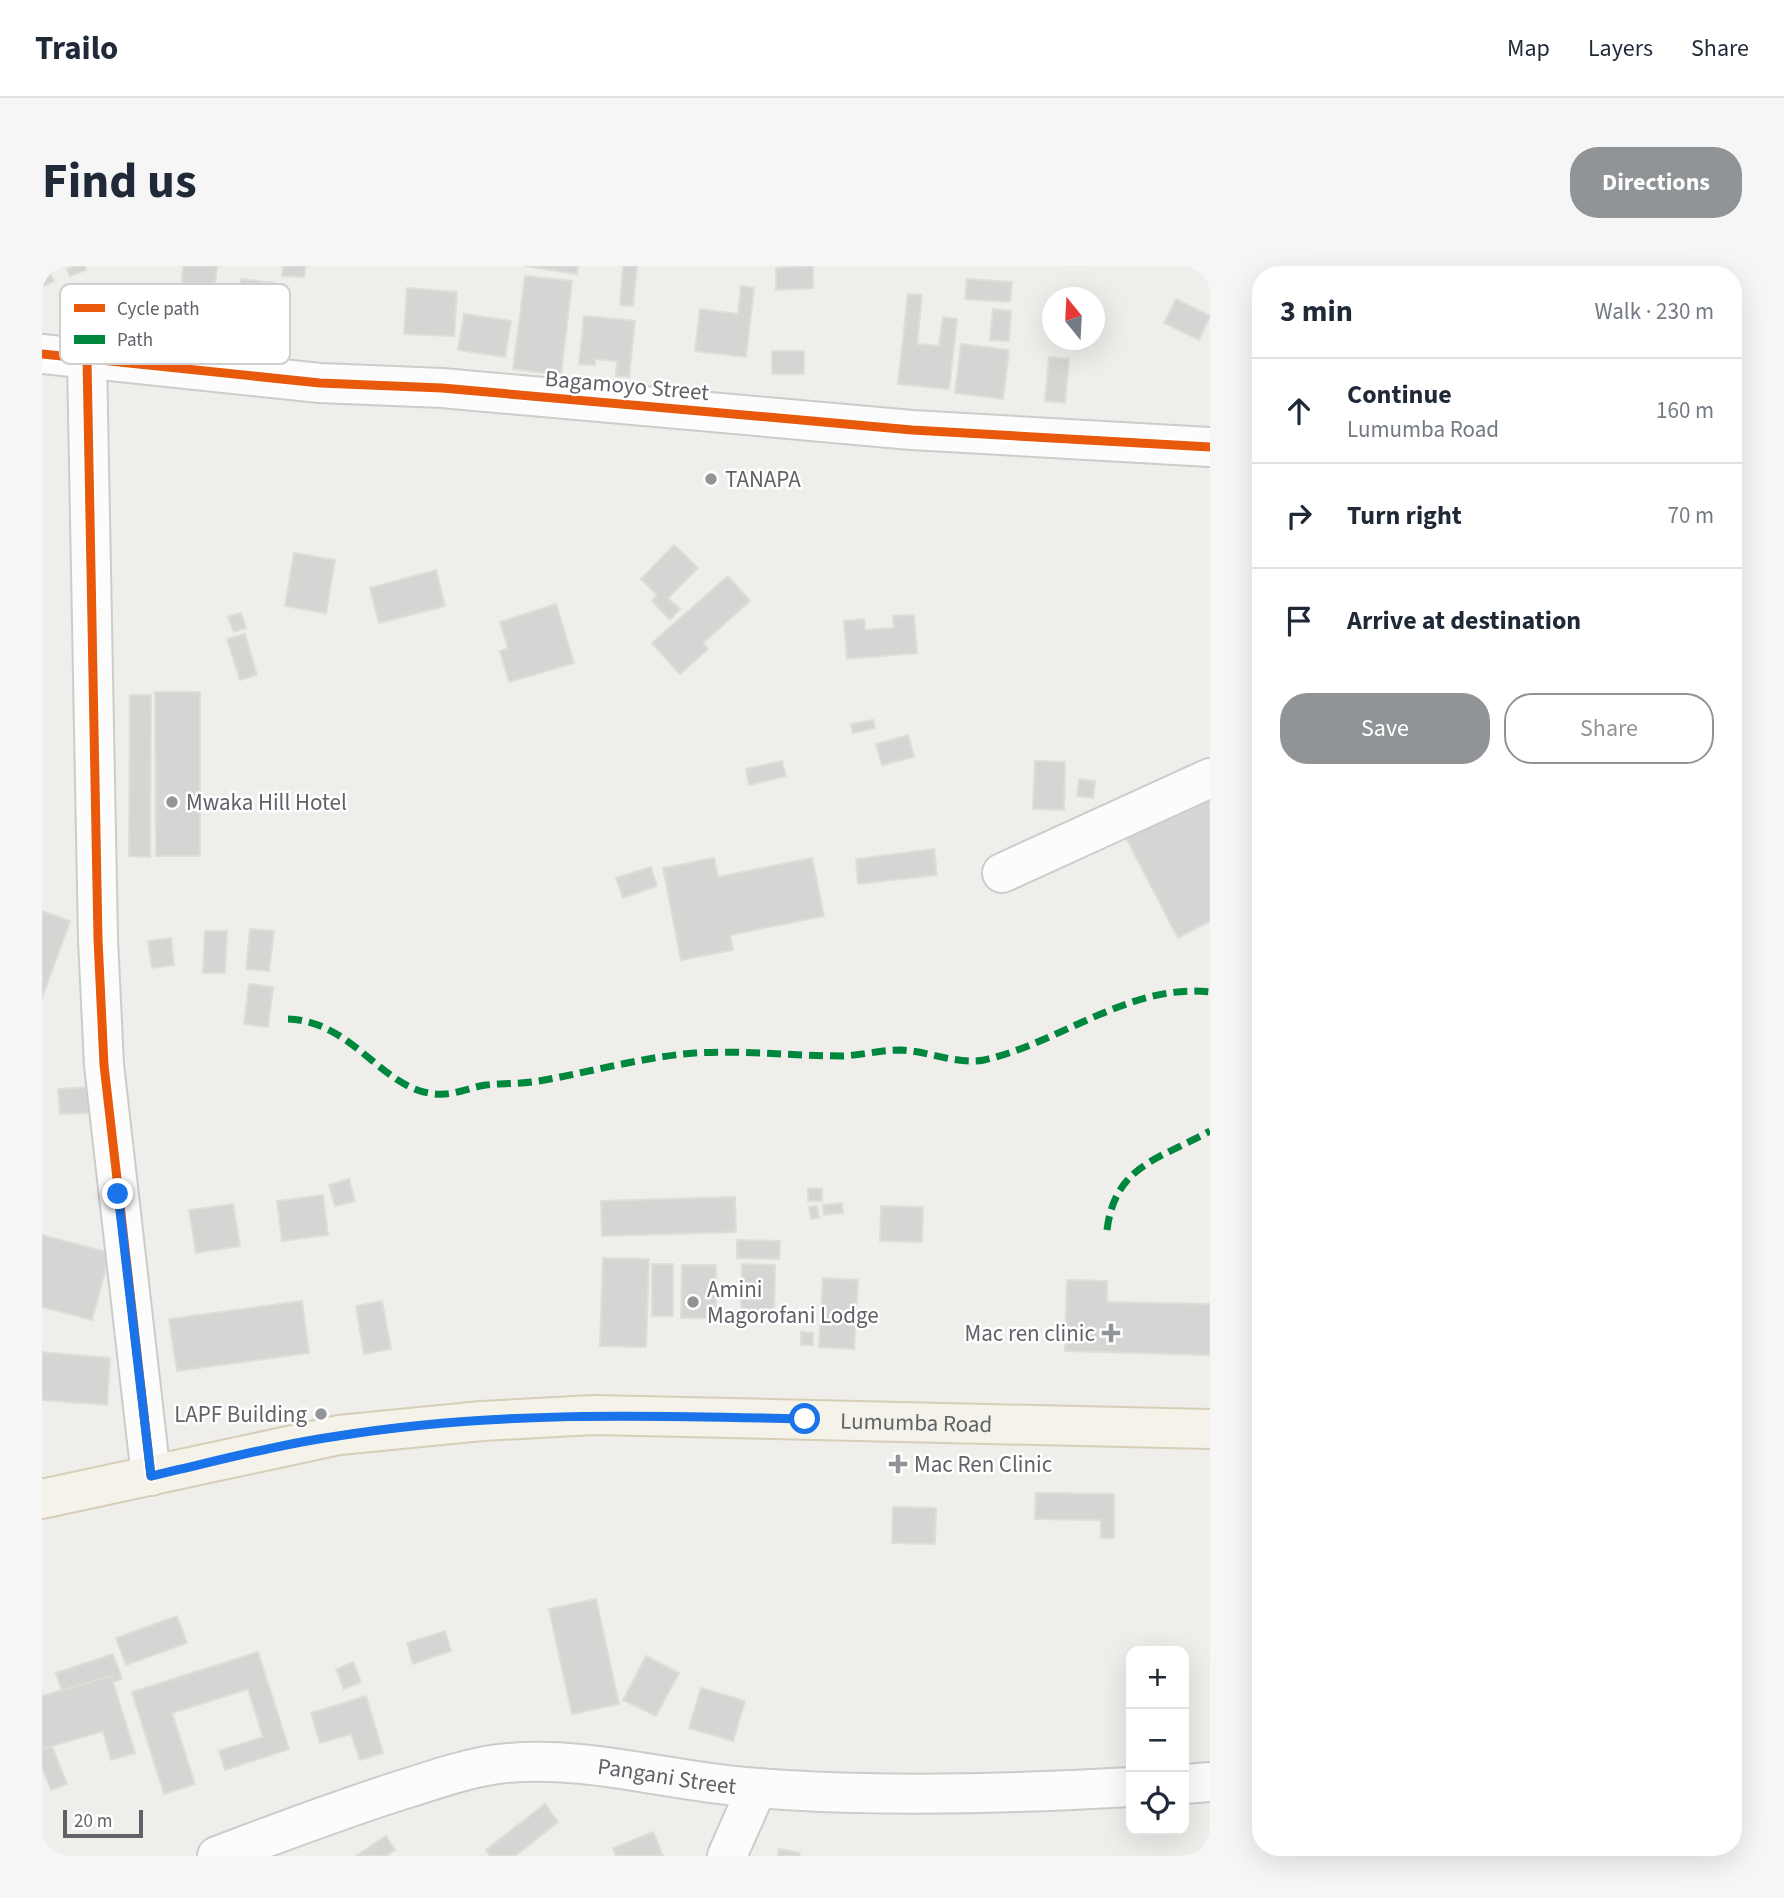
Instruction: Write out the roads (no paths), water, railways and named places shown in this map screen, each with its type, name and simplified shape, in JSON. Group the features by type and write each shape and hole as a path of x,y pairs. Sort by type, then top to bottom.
{"main road":[{"name":"Lumumba Road","path":"42,1499 339,1435 482,1421 594,1415 1210,1429"}],"street":[{"name":"Bagamoyo Street","path":"42,354 60,356"},
{"path":"87,364 97,939 103,1065 151,1476"},
{"name":"Bagamoyo Street","path":"136,364 320,383 442,388 912,430 1210,447"},
{"path":"1002,873 1210,778"},
{"name":"Pangani Street","path":"217,1856 383,1796 496,1764 543,1761 757,1788 857,1792 1063,1791 1126,1787"},
{"path":"1189,1784 1210,1782"},
{"path":"727,1856 757,1788"}],"place":[{"name":"TANAPA","path":"711,479"},
{"name":"Mwaka Hill Hotel","path":"172,802"},
{"name":"Amini Magorofani Lodge","path":"693,1302"},
{"name":"Mac ren clinic","path":"1111,1333"},
{"name":"LAPF Building","path":"321,1414"},
{"name":"Mac Ren Clinic","path":"898,1464"}]}
